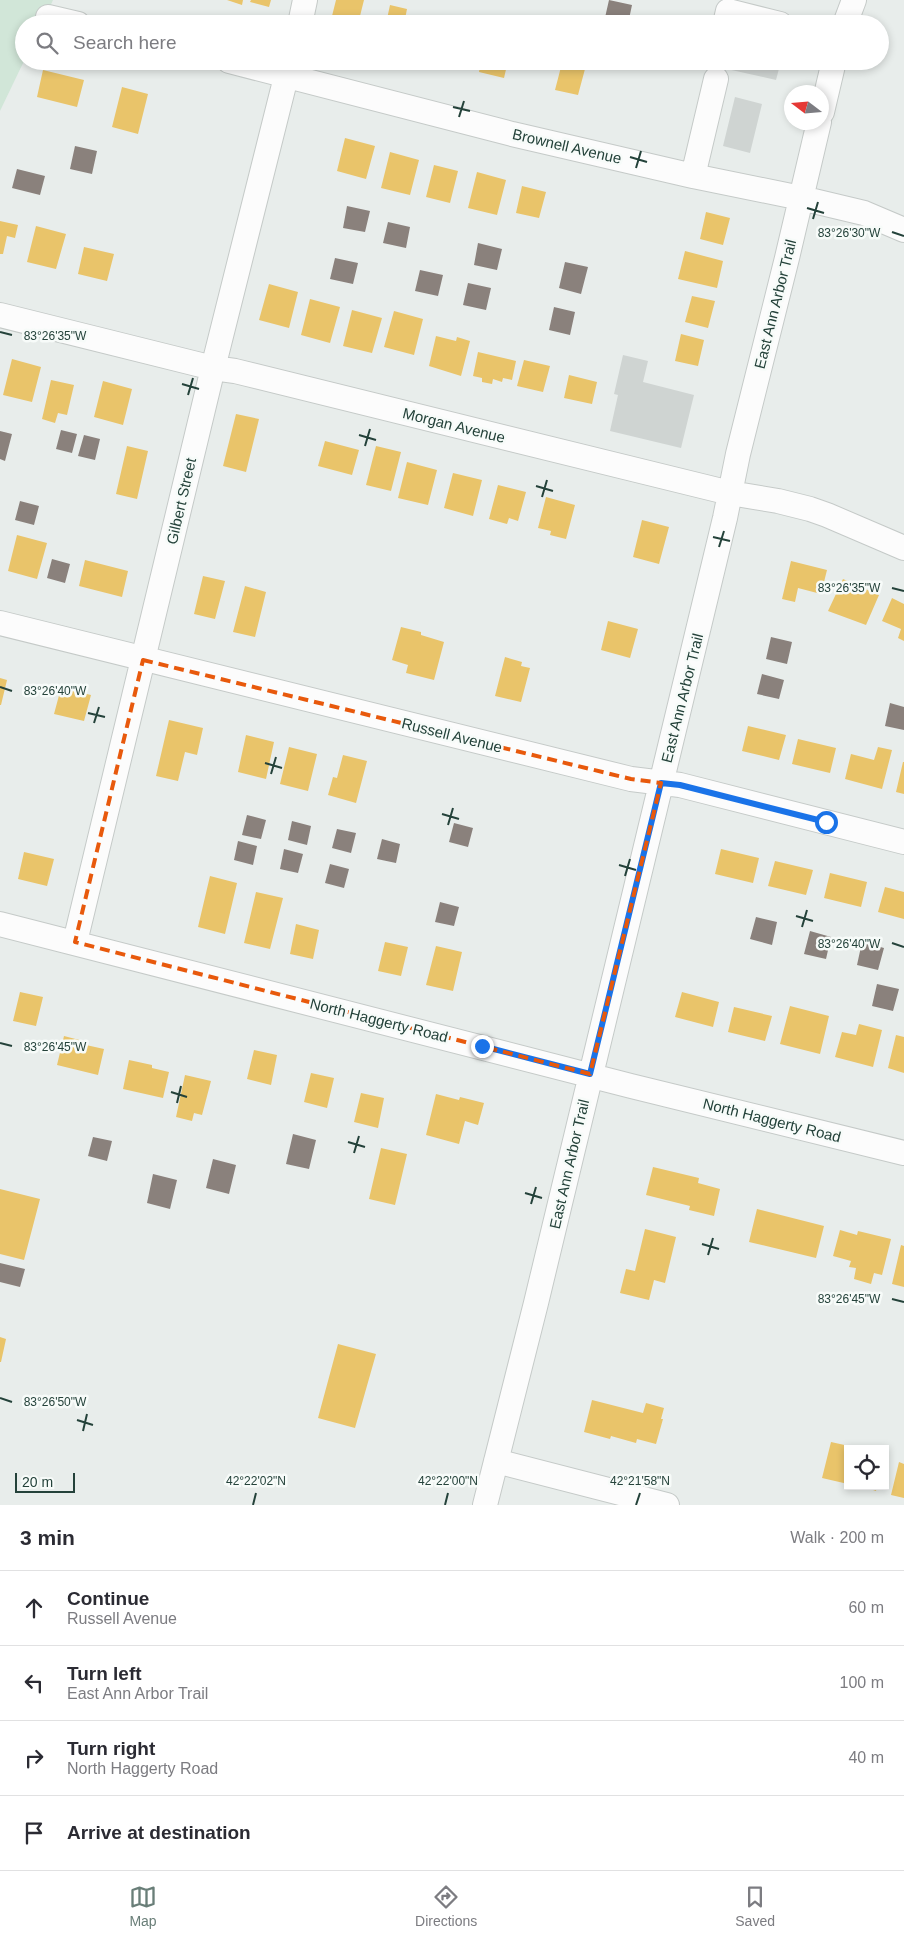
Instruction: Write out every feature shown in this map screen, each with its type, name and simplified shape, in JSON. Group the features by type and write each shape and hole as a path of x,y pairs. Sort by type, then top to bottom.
{"street":[{"path":"302,15 305,0"},
{"path":"848,15 854,0"},
{"path":"727,15 728,11 744,15"},
{"name":"Gilbert Street","path":"75,942 213,368 288,70"},
{"name":"Brownell Avenue","path":"296,70 512,134 864,213 904,230"},
{"path":"828,85 832,70"},
{"path":"693,176 716,79"},
{"name":"East Ann Arbor Trail","path":"485,1505 536,1303 817,130"},
{"name":"Morgan Avenue","path":"0,315 213,368 235,370 730,493 778,501 818,512 904,548"},
{"name":"Russell Avenue","path":"0,624 621,777 680,785 904,842"},
{"name":"North Haggerty Road","path":"0,924 631,1086 904,1153"},
{"path":"496,1461 667,1505"}],"highlighted area":[{"path":"143,660 631,779 661,783 590,1074 75,942"}],"green space":[{"path":"0,0 53,0 46,15 15,15 15,70 20,70 0,111"}],"building: Homes":[{"path":"227,0 243,0 242,5"},
{"path":"251,0 271,0 269,7 250,2"},
{"path":"336,0 364,0 360,15 332,15"},
{"path":"390,5 407,9 406,15 388,15"},
{"path":"43,70 84,80 77,107 37,97"},
{"path":"479,70 506,70 504,78 479,72"},
{"path":"560,70 585,70 578,95 555,90"},
{"path":"122,87 148,94 138,134 112,127"},
{"path":"345,138 375,146 366,179 337,171"},
{"path":"390,152 419,160 410,195 381,188"},
{"path":"434,165 458,171 450,203 426,197"},
{"path":"477,172 506,180 497,215 468,208"},
{"path":"522,186 546,192 539,218 516,213"},
{"path":"706,212 730,218 723,245 700,239"},
{"path":"0,221 18,225 15,238 7,236 3,254 0,254"},
{"path":"36,226 66,234 56,269 27,262"},
{"path":"84,247 114,254 107,281 78,274"},
{"path":"685,251 723,261 717,288 678,279"},
{"path":"269,284 298,292 289,328 259,320"},
{"path":"692,296 715,301 708,328 685,322"},
{"path":"310,299 340,307 330,343 301,335"},
{"path":"352,310 382,318 372,353 343,346"},
{"path":"394,311 423,319 414,355 384,347"},
{"path":"681,334 704,340 698,366 675,361"},
{"path":"436,336 456,341 457,337 470,341 461,376 429,366"},
{"path":"478,352 516,361 512,380 503,378 502,382 493,379 492,384 482,382 482,378 473,376"},
{"path":"12,359 41,367 32,402 3,395"},
{"path":"524,360 550,366 543,392 517,386"},
{"path":"569,375 597,382 592,404 564,398"},
{"path":"51,380 74,385 67,415 58,413 55,423 42,419"},
{"path":"103,381 132,389 123,425 94,417"},
{"path":"236,414 259,419 246,472 223,466"},
{"path":"325,441 359,450 352,475 318,466"},
{"path":"127,446 148,451 137,499 116,494"},
{"path":"376,446 401,452 391,491 366,485"},
{"path":"407,462 437,470 428,505 398,498"},
{"path":"453,473 482,480 473,516 444,508"},
{"path":"498,485 526,492 518,521 509,518 507,524 489,519"},
{"path":"546,497 575,505 566,539 550,535 551,531 538,528"},
{"path":"642,520 669,527 659,564 633,557"},
{"path":"17,535 47,543 37,579 8,571"},
{"path":"85,560 128,571 122,597 79,586"},
{"path":"791,561 827,570 821,594 798,588 795,602 782,599"},
{"path":"203,576 225,581 215,619 194,614"},
{"path":"843,579 879,595 866,625 828,611"},
{"path":"245,586 266,592 255,637 233,632"},
{"path":"892,598 904,604 904,641 898,638 901,629 882,621"},
{"path":"608,621 638,629 630,658 601,650"},
{"path":"401,627 421,632 421,635 444,642 434,680 406,673 408,665 392,660"},
{"path":"505,657 522,662 521,666 530,668 521,702 495,696"},
{"path":"0,678 7,680 1,705 0,705"},
{"path":"61,688 91,695 84,721 54,714"},
{"path":"169,720 203,728 197,755 185,752 178,781 156,776"},
{"path":"748,726 786,735 779,760 742,751"},
{"path":"246,735 274,742 266,779 238,772"},
{"path":"798,739 836,748 830,773 792,764"},
{"path":"289,747 317,754 308,791 280,784"},
{"path":"878,747 892,750 882,789 845,779 851,754 874,760"},
{"path":"343,755 367,761 356,803 328,795 333,777 337,778"},
{"path":"904,762 904,794 896,792"},
{"path":"721,849 759,858 753,883 715,874"},
{"path":"24,852 54,859 47,886 18,879"},
{"path":"775,861 813,870 806,895 768,886"},
{"path":"830,873 867,882 861,907 824,898"},
{"path":"210,876 237,883 225,934 198,927"},
{"path":"885,887 904,892 904,919 878,912"},
{"path":"256,892 283,898 270,949 244,943"},
{"path":"296,924 319,930 313,959 290,954"},
{"path":"385,942 408,947 401,976 378,971"},
{"path":"436,946 462,952 453,991 426,985"},
{"path":"20,992 43,997 36,1026 13,1021"},
{"path":"682,992 719,1002 713,1027 675,1017"},
{"path":"790,1006 829,1016 820,1054 780,1044"},
{"path":"734,1007 772,1016 765,1041 728,1032"},
{"path":"859,1024 882,1030 873,1067 835,1057 842,1032 856,1035"},
{"path":"896,1035 904,1037 904,1073 888,1068"},
{"path":"64,1036 87,1042 86,1045 104,1049 98,1075 57,1065"},
{"path":"254,1050 277,1055 271,1085 247,1079"},
{"path":"129,1060 152,1065 152,1068 169,1072 163,1098 123,1089"},
{"path":"311,1073 334,1078 327,1108 304,1102"},
{"path":"185,1075 211,1081 202,1115 194,1113 192,1121 176,1117"},
{"path":"361,1093 384,1098 378,1128 354,1122"},
{"path":"436,1094 459,1100 460,1097 484,1103 478,1125 465,1121 459,1144 426,1135"},
{"path":"381,1148 407,1154 395,1205 369,1199"},
{"path":"653,1167 699,1178 698,1183 720,1189 714,1216 689,1210 690,1206 646,1195"},
{"path":"0,1189 40,1199 24,1260 0,1254"},
{"path":"757,1209 824,1226 816,1258 749,1242"},
{"path":"645,1229 676,1237 665,1283 654,1280 649,1300 620,1293 626,1269 635,1271"},
{"path":"840,1230 857,1235 858,1231 891,1239 882,1275 874,1273 871,1284 854,1279 856,1268 849,1267 851,1261 833,1256"},
{"path":"901,1245 904,1246 904,1287 892,1284"},
{"path":"0,1337 6,1339 1,1362 0,1362"},
{"path":"338,1344 376,1354 355,1428 318,1418"},
{"path":"592,1400 643,1413 646,1403 664,1408 656,1444 637,1439 636,1443 611,1436 610,1439 584,1432"},
{"path":"831,1442 844,1445 844,1483 822,1478"},
{"path":"899,1462 904,1464 904,1498 891,1495"}],"building: Industry":[{"path":"609,0 632,5 630,15 606,15"},
{"path":"75,146 97,151 92,174 70,169"},
{"path":"17,169 45,176 40,195 12,188"},
{"path":"347,206 370,211 365,232 343,228"},
{"path":"388,222 410,227 406,248 383,243"},
{"path":"478,243 502,249 497,270 474,265"},
{"path":"335,258 358,263 353,284 330,279"},
{"path":"565,262 588,267 581,294 559,288"},
{"path":"420,270 443,275 438,296 415,291"},
{"path":"468,283 491,288 486,310 463,305"},
{"path":"554,307 575,312 570,335 549,330"},
{"path":"61,430 77,434 72,453 56,449"},
{"path":"0,431 12,434 5,461 0,459"},
{"path":"84,435 100,439 95,460 78,456"},
{"path":"20,501 39,506 34,525 15,520"},
{"path":"52,559 70,564 65,583 47,578"},
{"path":"771,637 792,642 787,664 766,659"},
{"path":"762,674 784,680 779,699 757,694"},
{"path":"890,703 904,707 904,730 885,726"},
{"path":"247,815 266,820 261,839 242,835"},
{"path":"292,821 311,826 307,845 288,840"},
{"path":"454,823 473,828 468,847 449,842"},
{"path":"337,829 356,833 351,853 332,848"},
{"path":"382,839 400,844 396,863 377,859"},
{"path":"238,841 257,846 253,865 234,860"},
{"path":"284,849 303,854 298,873 280,869"},
{"path":"330,864 349,869 344,888 325,883"},
{"path":"440,902 459,907 454,926 435,922"},
{"path":"756,917 777,922 772,945 750,939"},
{"path":"810,931 831,937 826,959 804,954"},
{"path":"862,942 884,948 878,970 857,965"},
{"path":"877,984 899,989 893,1011 872,1006"},
{"path":"293,1134 316,1140 309,1169 286,1164"},
{"path":"93,1137 112,1141 107,1161 88,1156"},
{"path":"213,1159 236,1165 229,1194 206,1188"},
{"path":"153,1174 177,1180 170,1209 147,1203"},
{"path":"0,1263 25,1269 20,1287 0,1282"}],"building: Other":[{"path":"731,70 779,70 776,80"},
{"path":"735,97 762,104 750,153 723,146"},
{"path":"623,355 648,361 643,382 694,395 681,448 610,431 618,395 614,394"}],"route":[{"path":"482,1046 590,1074 661,783 680,785 826,822"}]}
